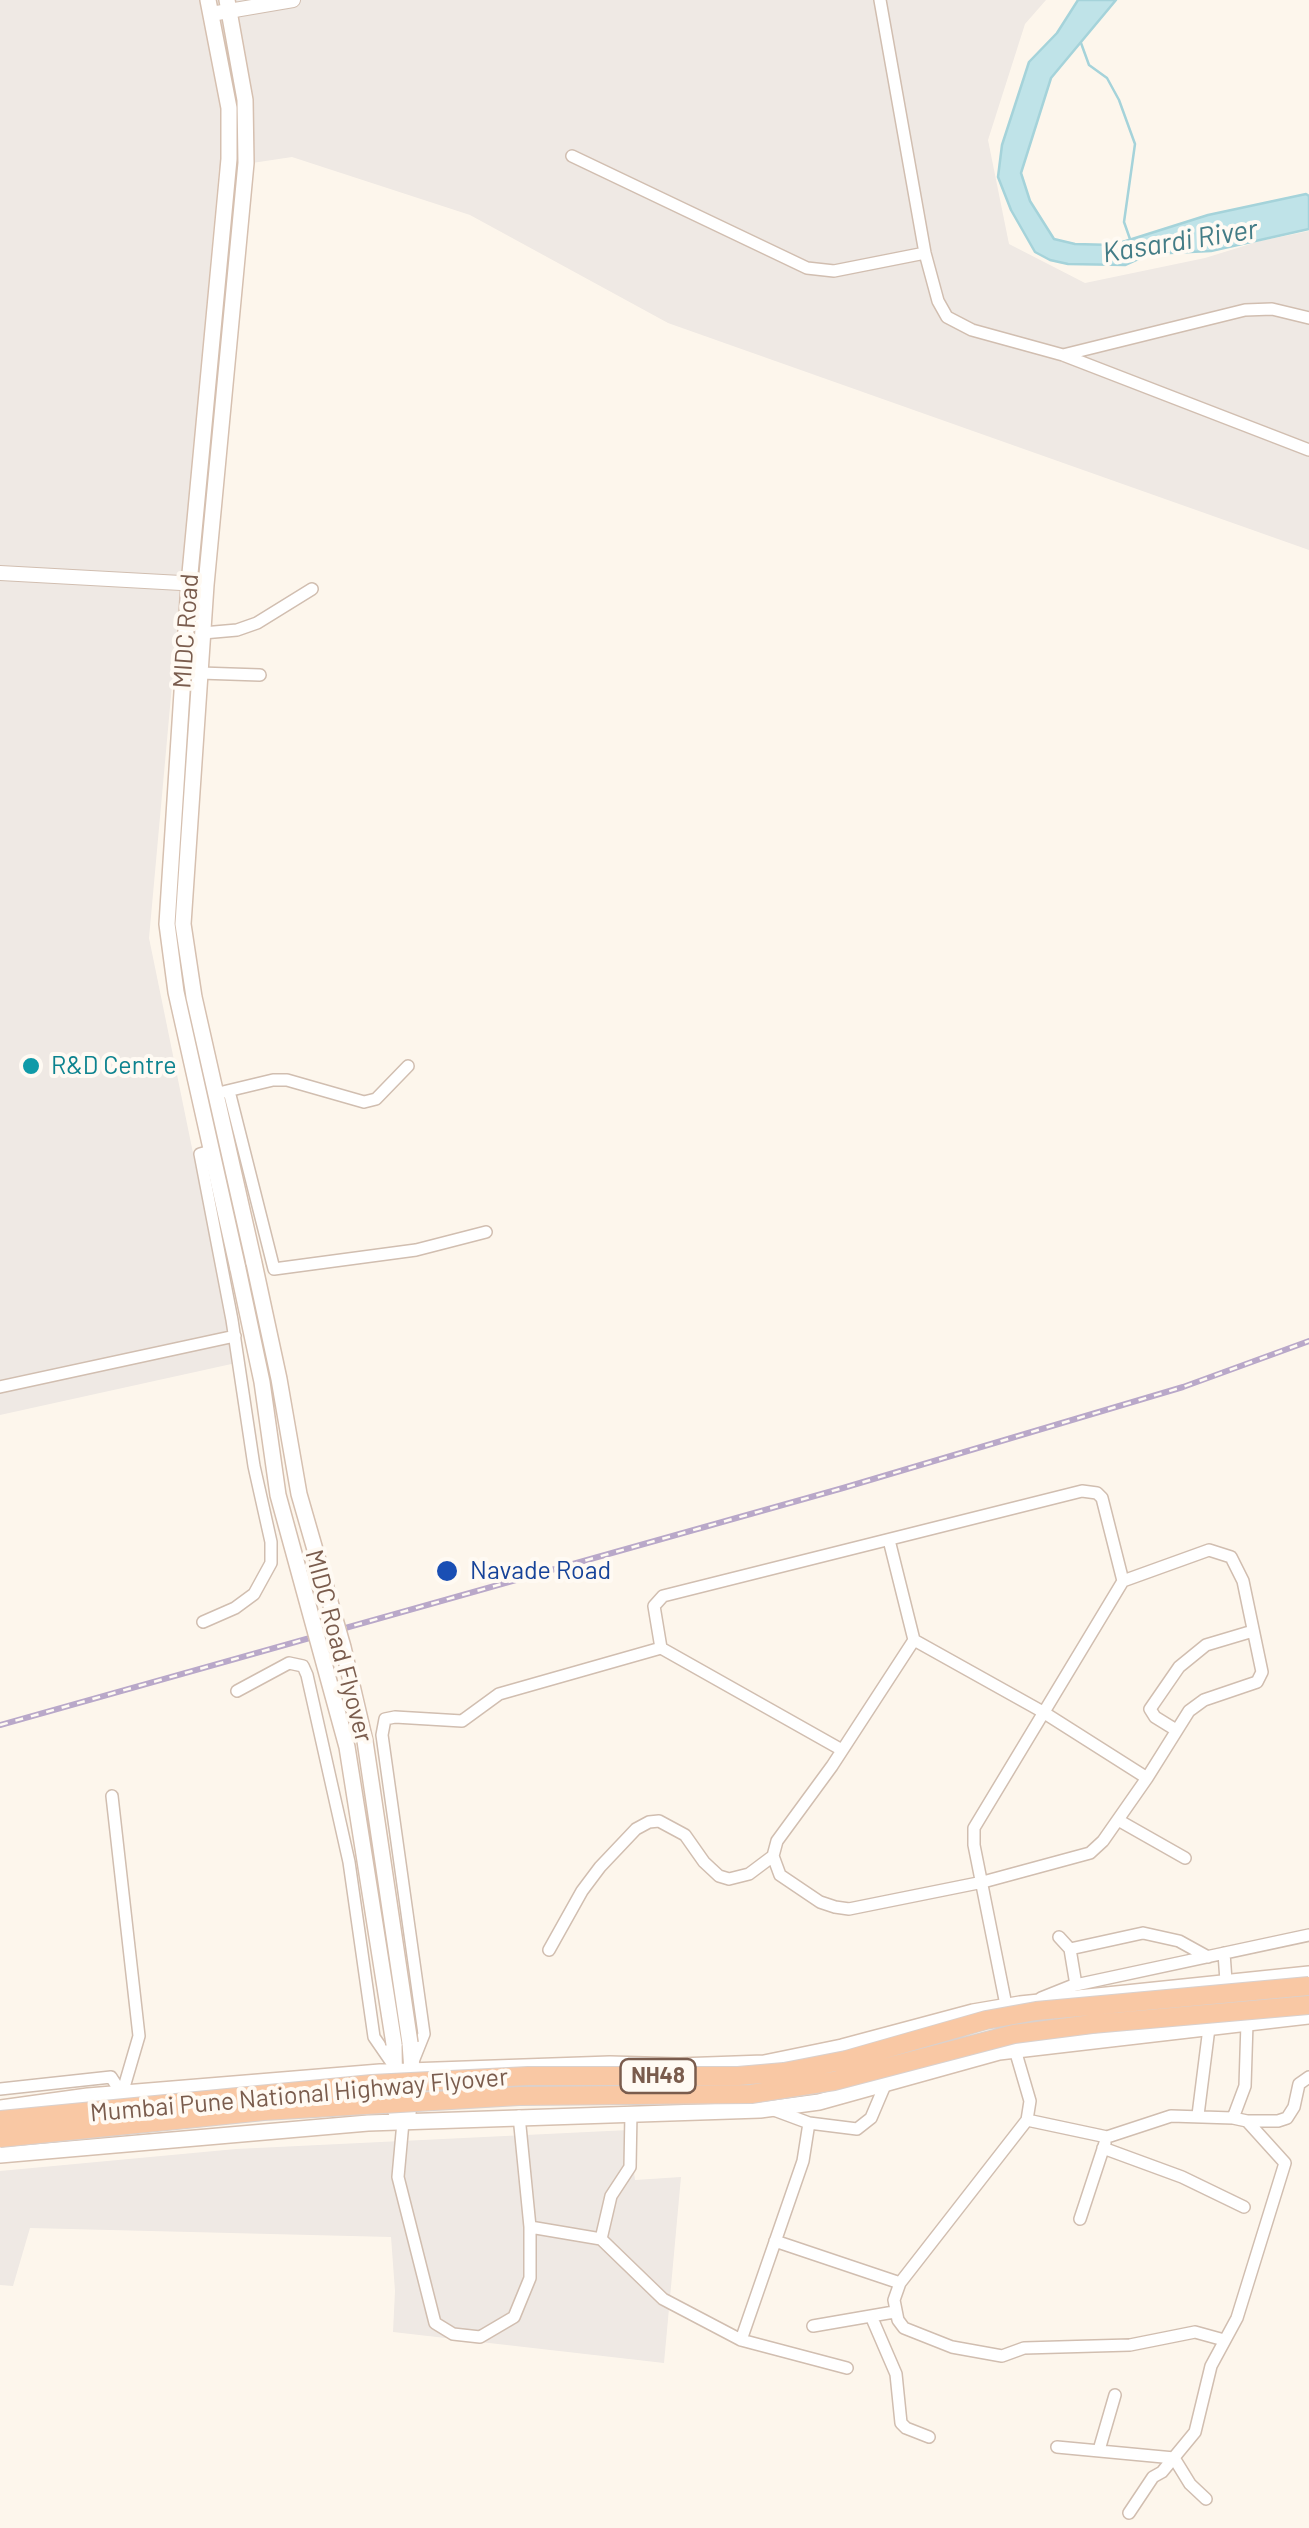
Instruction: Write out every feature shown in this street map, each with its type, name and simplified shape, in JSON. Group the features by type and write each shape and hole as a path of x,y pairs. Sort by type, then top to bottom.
{"highway":[{"name":"Mumbai Pune National Highway Flyover","path":"0,2120 372,2084 528,2076 738,2076 784,2072 846,2060 986,2020 1036,2011 1309,1986"},
{"name":"Mumbai Pune National Highway Flyover","path":"0,2138 264,2111 519,2096 752,2094 834,2081 1014,2034 1309,2005"}],"main road":[{"name":"MIDC Road","path":"228,5 244,100 246,162 197,584 204,633 183,924 244,1260"},
{"name":"MIDC Road","path":"209,7 229,108 229,159 166,924 176,992 214,1094 211,1151 244,1260"},
{"name":"MIDC Road Flyover","path":"244,1260 279,1379 299,1494 343,1647 365,1741 402,2043"},
{"path":"0,2108 395,2069 764,2063 842,2048 1007,2006 1309,1974"},
{"path":"0,2155 284,2129 520,2116 770,2109 819,2102 1014,2050 1309,2016"},
{"path":"402,2043 412,2068 410,2110 403,2122"},
{"path":"402,2043 395,2069 395,2110 403,2122"}],"street":[{"path":"209,7 293,0"},
{"path":"880,0 925,253 946,317 972,330 1063,355 1309,450"},
{"path":"572,156 807,268 834,272 925,253"},
{"path":"1063,355 1245,310 1272,309 1309,318"},
{"path":"0,574 197,584"},
{"path":"204,633 237,630 257,623 312,588"},
{"path":"200,673 260,675"},
{"path":"408,1066 376,1099 364,1102 287,1080 214,1094 274,1269 416,1250 486,1232"},
{"path":"203,1622 236,1608 254,1594 271,1563 271,1542 254,1466 235,1336 200,1154 211,1151"},
{"path":"0,1387 235,1336"},
{"path":"661,1648 654,1606 663,1596 1091,1491 1102,1498 1123,1582"},
{"path":"889,1540 914,1640 1043,1712 1148,1778"},
{"path":"773,1856 780,1874 820,1902 850,1908 983,1882 1090,1853 1148,1778 1194,1706 1257,1682 1262,1672 1243,1581 1235,1563 1224,1552 1209,1550 1123,1582 974,1828 974,1844 983,1882 1014,2050 1030,2101 1027,2120 900,2283 895,2292 894,2312 904,2328 952,2346 1002,2356 1024,2348 1130,2345 1195,2332 1224,2340"},
{"path":"1176,1730 1155,1717 1150,1709 1179,1667 1206,1645 1253,1632"},
{"path":"548,1950 600,1867 636,1829 649,1822 659,1821 686,1836 704,1862 719,1876 729,1879 749,1874 773,1856 777,1842 914,1640"},
{"path":"412,2068 424,2034 382,1735 385,1719 462,1721 499,1694 661,1648 842,1750"},
{"path":"237,1691 289,1663 302,1666 307,1675 349,1862 374,2037 395,2069"},
{"path":"112,1796 139,2036 122,2094"},
{"path":"1118,1820 1185,1858"},
{"path":"1070,1949 1144,1933 1179,1941 1208,1957"},
{"path":"1028,2003 1076,1985 1309,1935"},
{"path":"1059,1937 1070,1949 1076,1985"},
{"path":"1224,1953 1226,1981"},
{"path":"1233,2118 1245,2086 1247,2023"},
{"path":"1198,2115 1209,2028"},
{"path":"1080,2219 1105,2143 1152,2120 1198,2115 1278,2121 1287,2118 1299,2084 1309,2076"},
{"path":"0,2089 111,2078 122,2094"},
{"path":"770,2109 809,2123 850,2129 866,2125 884,2085"},
{"path":"601,2239 612,2196 630,2167 631,2113"},
{"path":"403,2122 398,2177 434,2323 454,2334 480,2336 514,2317 530,2278 530,2227 520,2116"},
{"path":"1027,2120 1105,2143 1244,2207"},
{"path":"1130,2513 1154,2477 1195,2432 1211,2366 1238,2318 1285,2163 1247,2120"},
{"path":"741,2340 803,2161 809,2123"},
{"path":"530,2227 601,2239 663,2299 741,2340 848,2368"},
{"path":"775,2242 900,2283"},
{"path":"812,2326 894,2312"},
{"path":"870,2316 896,2374 901,2423 928,2437"},
{"path":"1099,2450 1115,2395"},
{"path":"1057,2447 1174,2458"},
{"path":"1174,2458 1190,2484 1206,2499"}],"shaded area":[{"path":"0,0 1046,0 1025,24 988,140 1009,244 1085,283 1309,231 1309,550 668,323 470,215 292,157 219,168 149,938 236,1363 0,1415"},
{"path":"629,2130 635,2180 681,2177 664,2363 393,2332 391,2237 30,2228 13,2286 0,2285 0,2171 236,2149"}],"water":[{"name":"Kasardi River","path":"1078,0 1116,0 1051,78 1021,173 1030,201 1054,239 1113,245 1208,215 1306,194 1309,229 1211,251 1149,254 1125,265 1068,264 1035,252 998,177 1002,145 1029,62 1057,33"}],"waterway":[{"name":"Kasardi River","path":"1081,43 1089,65 1107,78 1119,100 1135,144 1124,222 1130,239"}],"railway":[{"path":"0,1725 843,1488 1183,1387 1309,1341"}],"place":[{"name":"R&D Centre","path":"31,1066"},
{"name":"Navade Road","path":"447,1571"}]}
